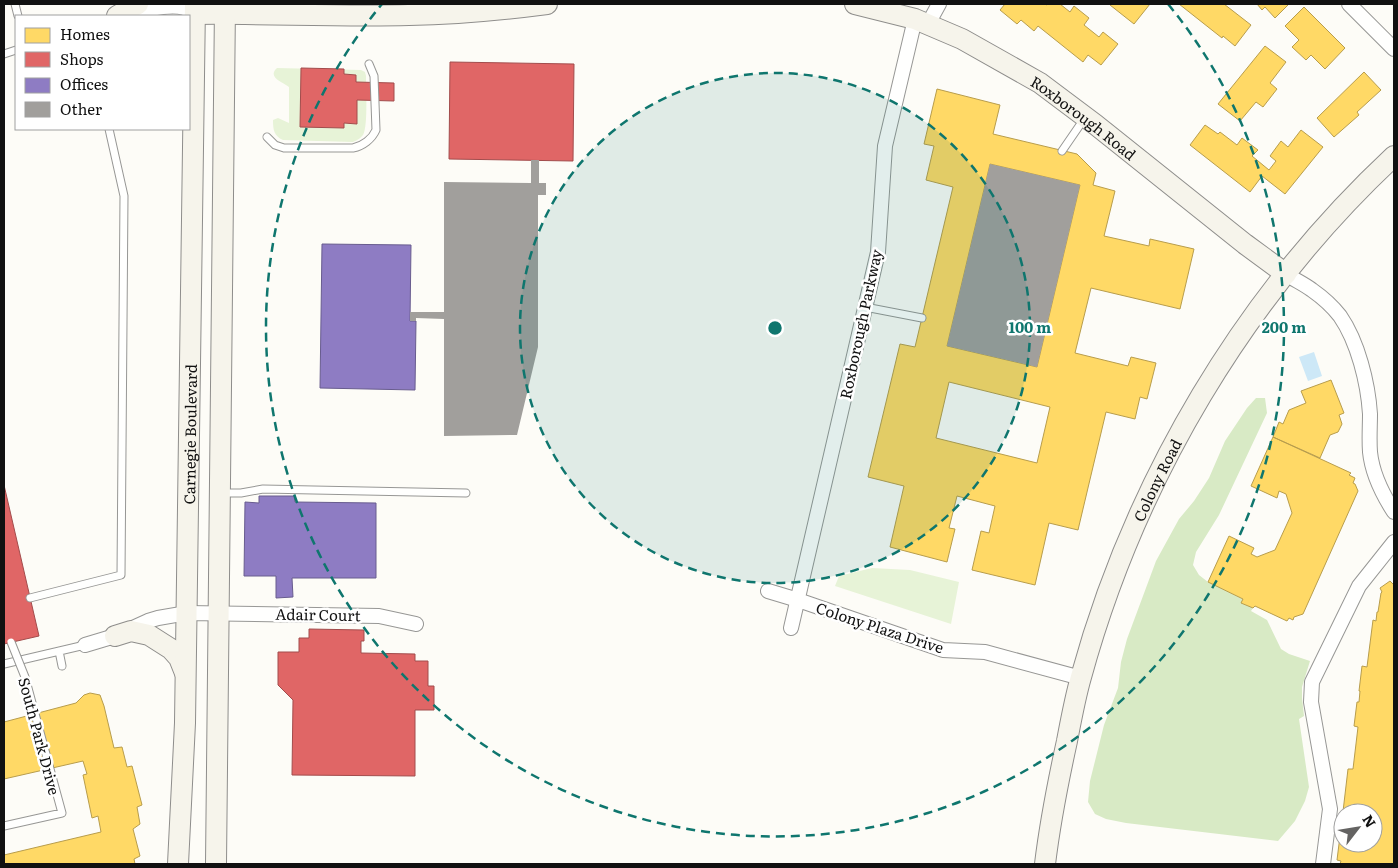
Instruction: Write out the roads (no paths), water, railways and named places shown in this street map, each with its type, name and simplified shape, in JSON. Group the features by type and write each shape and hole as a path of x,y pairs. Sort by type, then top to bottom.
{"street":[{"path":"119,15 138,4"},
{"path":"122,15 150,9 176,7 186,8 193,13 225,9 369,16 423,12 488,11 546,4"},
{"name":"Roxborough Road","path":"855,4 896,8 922,22 962,39 1040,83 1286,274"},
{"name":"Roxborough Parkway","path":"792,628 878,252 885,146 922,22 939,4"},
{"path":"1349,4 1394,49"},
{"name":"Carnegie Boulevard","path":"216,864 225,9"},
{"name":"Carnegie Boulevard","path":"178,864 186,674 193,13"},
{"name":"Colony Road","path":"1045,864 1052,815 1081,678 1116,572 1137,520 1166,460 1223,361 1286,274 1334,217 1394,156"},
{"path":"1286,274 1316,293 1337,312 1357,350 1365,381 1370,413 1370,453 1384,495 1394,512"},
{"path":"1322,864 1330,810 1311,702 1312,682 1359,586 1394,542"},
{"name":"Colony Plaza Drive","path":"768,591 943,650 986,652 1081,678"},
{"name":"South Park Drive","path":"85,645 115,636 148,621 187,613 218,613"},
{"name":"Adair Court","path":"218,613 379,616 416,624"},
{"path":"115,636 131,631 149,635 165,644 175,653 186,674"}],"lane":[{"path":"267,137 275,144 284,148 360,147 374,135 376,130 374,76 369,64"},
{"path":"1062,151 1085,117"},
{"path":"30,598 121,576 124,196 109,130"},
{"path":"865,307 922,318"},
{"path":"219,493 241,493 263,489 466,493"},
{"name":"South Park Drive","path":"4,826 62,813 30,695 11,642"},
{"name":"South Park Drive","path":"4,664 85,645"},
{"path":"59,652 62,666"}],"water":[{"path":"1314,352 1322,376 1308,381 1299,357"}]}
